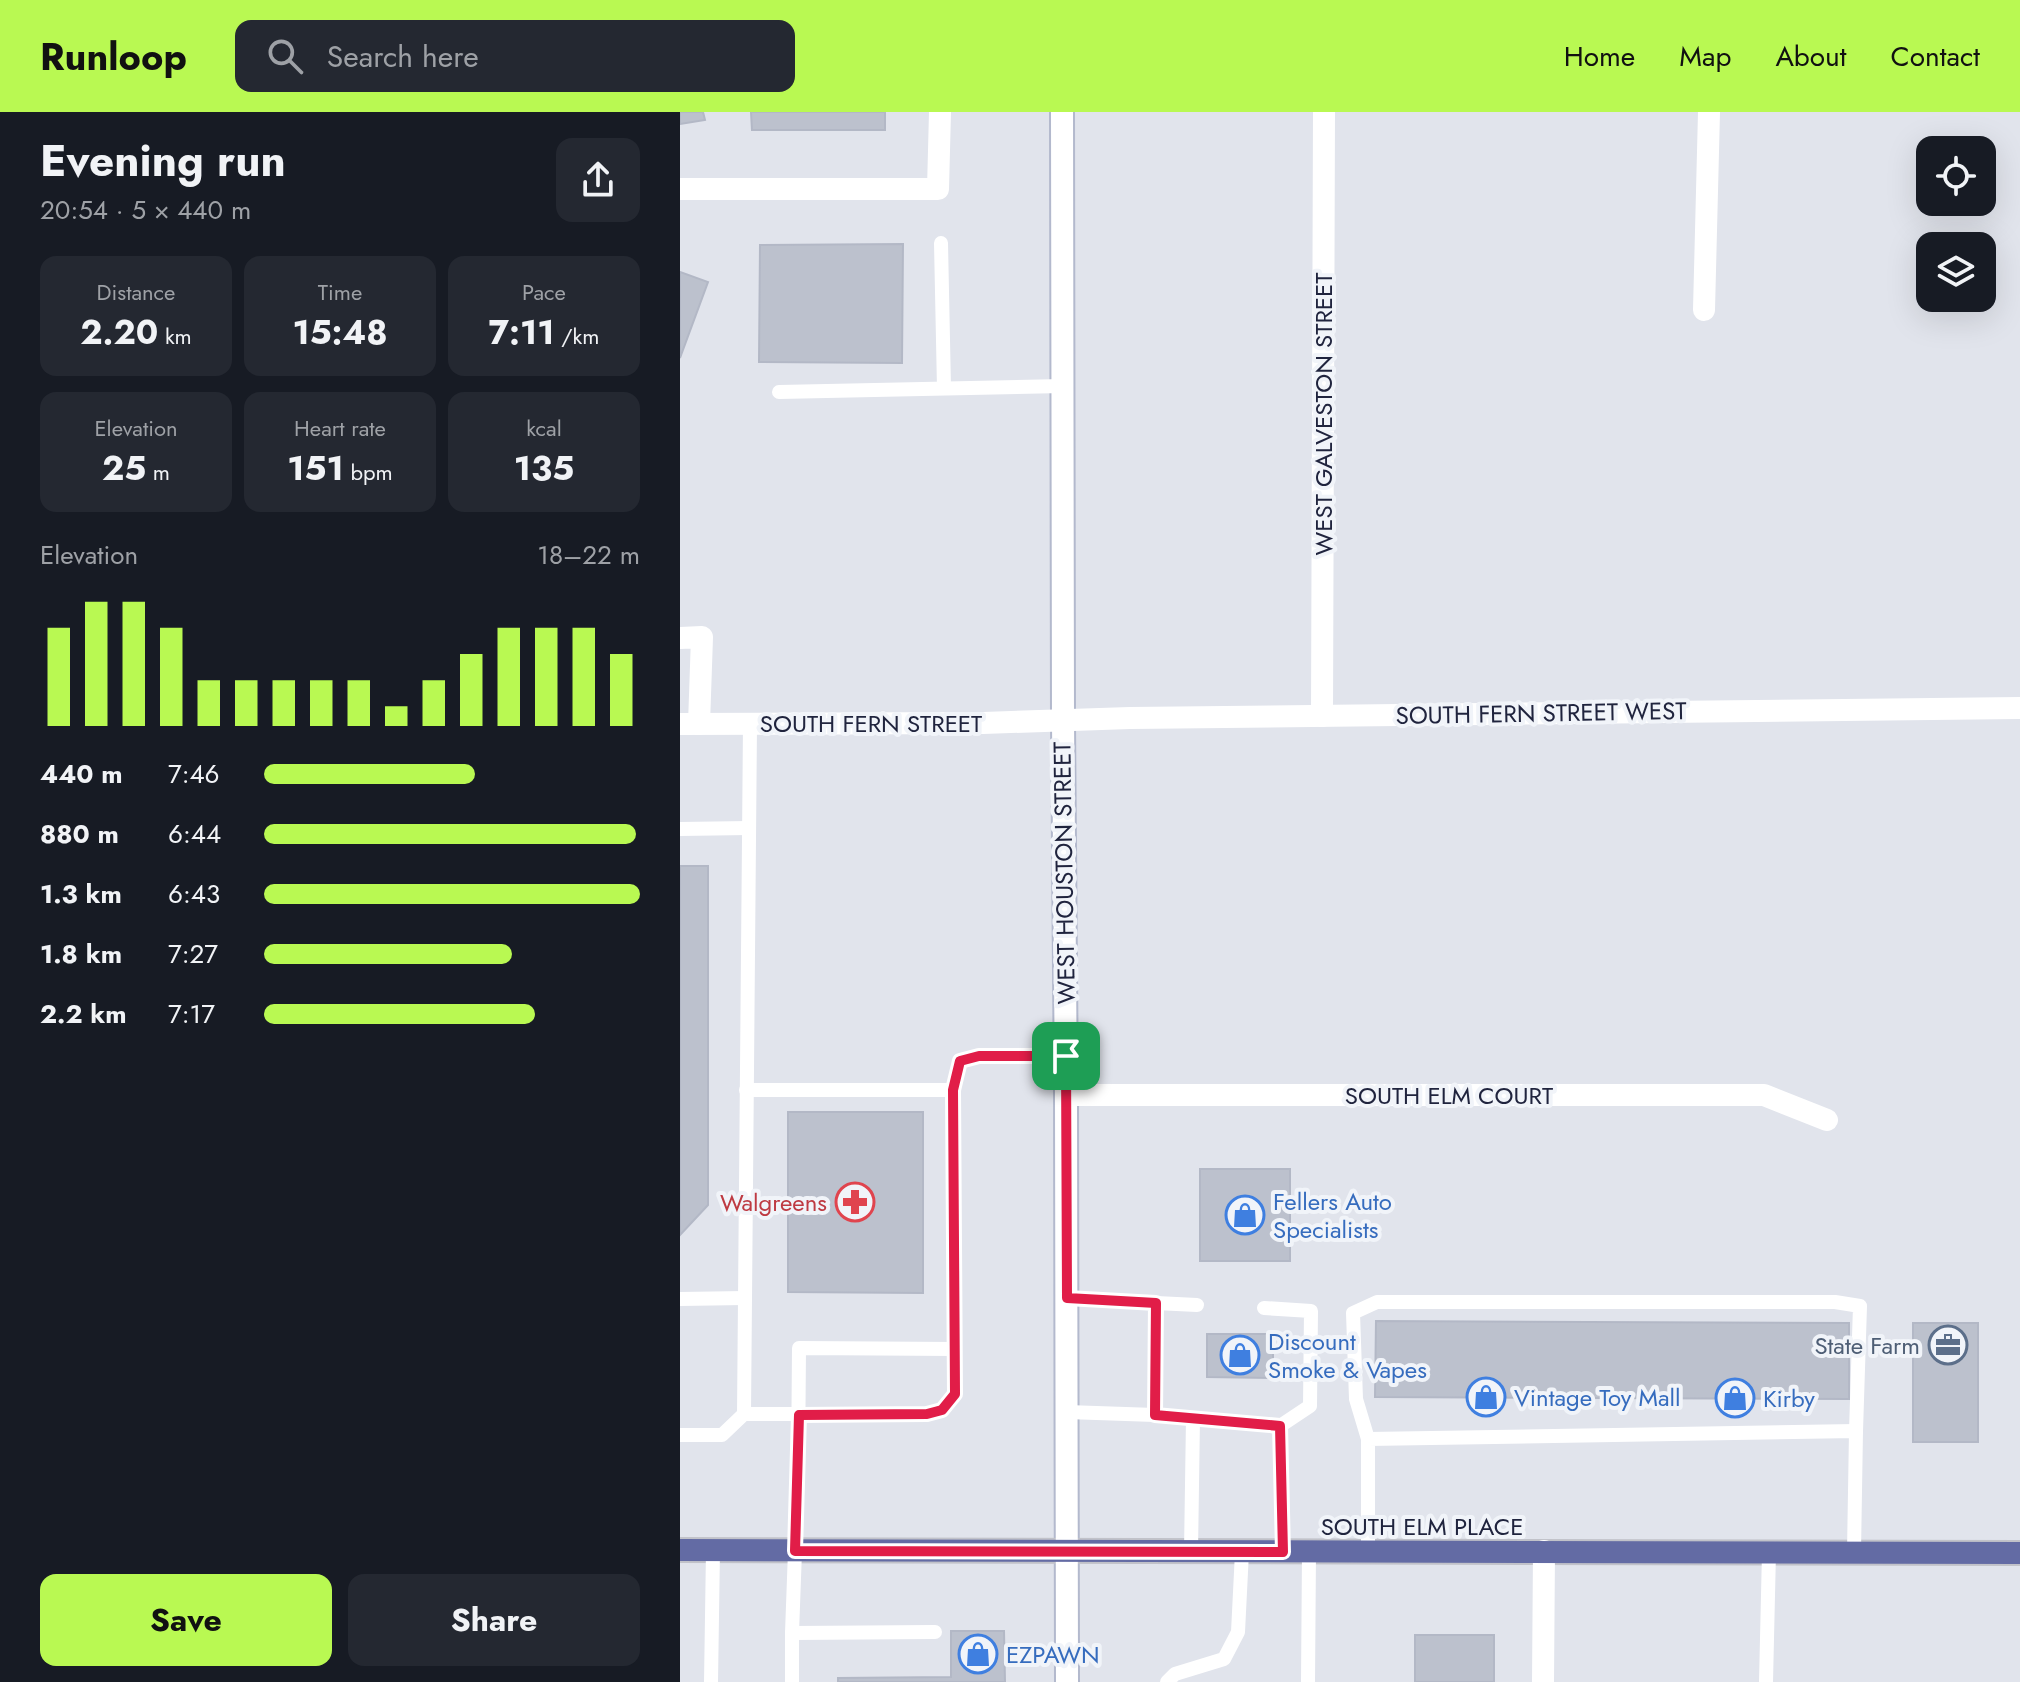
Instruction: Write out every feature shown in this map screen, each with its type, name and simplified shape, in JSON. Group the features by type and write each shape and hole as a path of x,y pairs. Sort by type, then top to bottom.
{"main road":[{"name":"SOUTH ELM PLACE","path":"680,1550 2020,1553"}],"street":[{"path":"680,189 938,189 940,112"},
{"name":"WEST HOUSTON STREET","path":"1062,112 1067,1682"},
{"name":"WEST GALVESTON STREET","path":"1322,716 1324,112"},
{"path":"1704,310 1709,112"},
{"path":"680,638 702,637 689,724"},
{"name":"SOUTH FERN STREET WEST","path":"1063,721 2020,708"},
{"name":"SOUTH FERN STREET","path":"689,724 1063,721"},
{"name":"SOUTH ELM COURT","path":"1066,1095 1764,1095 1827,1120"},
{"path":"1543,1682 1544,1551"}],"lane":[{"path":"941,243 944,388"},
{"path":"779,392 1063,386"},
{"path":"744,1414 750,724"},
{"path":"680,829 749,828"},
{"path":"680,1435 722,1435 744,1414 927,1414 942,1410 955,1394 953,1090 960,1061 979,1056 1066,1056"},
{"path":"746,1090 953,1090"},
{"path":"680,1299 745,1298"},
{"path":"1067,1298 1197,1305"},
{"path":"1368,1552 1368,1439 1356,1399 1353,1313 1377,1302 1835,1302 1860,1306 1854,1552"},
{"path":"1155,1415 1156,1303"},
{"path":"1067,1412 1155,1415 1280,1426 1310,1406 1311,1311 1264,1308"},
{"path":"792,1682 799,1348 955,1349"},
{"path":"1191,1552 1193,1418"},
{"path":"1280,1426 1283,1552"},
{"path":"1368,1439 1856,1431"},
{"path":"711,1682 713,1550"},
{"path":"1167,1682 1175,1674 1224,1659 1238,1632 1242,1552"},
{"path":"1308,1682 1309,1552"},
{"path":"1766,1682 1769,1552"},
{"path":"792,1633 935,1632"}],"building":[{"path":"680,112 703,112 705,120 680,124"},
{"path":"751,112 885,112 885,130 752,130"},
{"path":"903,244 902,363 759,362 760,245"},
{"path":"680,272 708,282 680,358"},
{"path":"680,866 708,866 708,1205 680,1235"},
{"name":"Walgreens","path":"788,1112 923,1112 923,1293 788,1292"},
{"name":"Fellers Auto Specialists","path":"1200,1169 1290,1169 1290,1261 1200,1261"},
{"path":"1376,1321 1849,1323 1849,1399 1375,1397"},
{"path":"1913,1323 1978,1323 1978,1442 1913,1442"},
{"name":"Discount Smoke & Vapes","path":"1207,1334 1273,1334 1273,1378 1207,1377"},
{"name":"EZPAWN","path":"951,1631 1004,1631 1005,1682 838,1682 838,1678 951,1677"},
{"path":"1415,1635 1494,1635 1494,1682 1415,1682"}],"place":[{"name":"Walgreens","path":"855,1202"},
{"name":"Fellers Auto Specialists","path":"1245,1215"},
{"name":"State Farm","path":"1948,1345"},
{"name":"Discount Smoke & Vapes","path":"1240,1355"},
{"name":"Vintage Toy Mall","path":"1486,1397"},
{"name":"Kirby","path":"1735,1398"},
{"name":"EZPAWN","path":"978,1654"}],"route":[{"path":"979,1056 1066,1056 1067,1298 1156,1303 1155,1415 1280,1426 1283,1552 795,1551 799,1415 927,1414 942,1410 955,1394 953,1090 960,1061 979,1056"}]}
